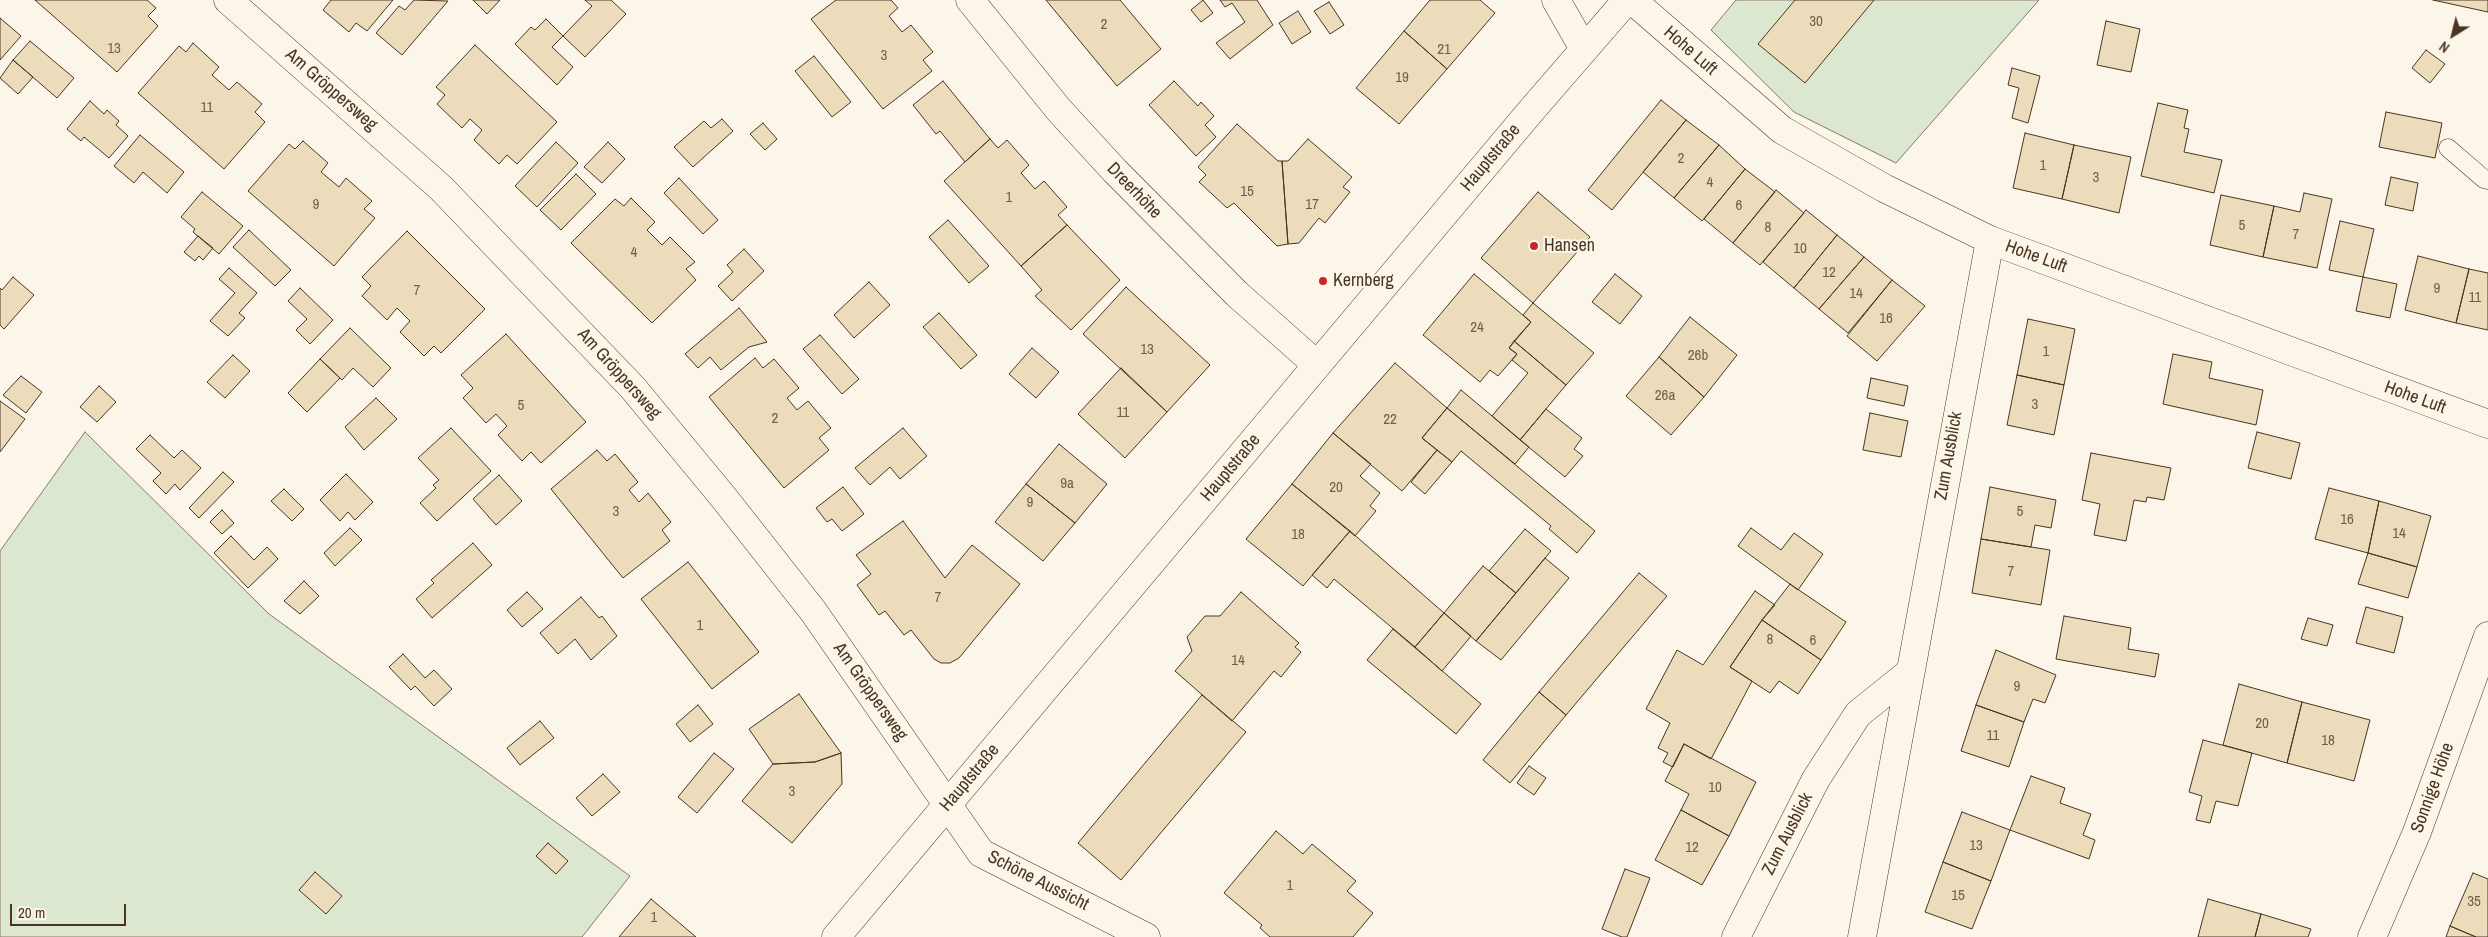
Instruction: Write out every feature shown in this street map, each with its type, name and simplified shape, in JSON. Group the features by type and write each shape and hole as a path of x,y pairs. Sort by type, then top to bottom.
{"street":[{"name":"Am Gröppersweg","path":"228,0 441,188 633,388 724,498 813,611 948,804"},
{"name":"Dreerhöhe","path":"970,0 1058,110 1115,171 1238,294 1317,365"},
{"path":"1556,0 1584,49"},
{"name":"Hauptstraße","path":"836,937 1627,0"},
{"name":"Hohe Luft","path":"1632,0 1782,130 1884,188 1990,240 2488,424"},
{"name":"Zum Ausblick","path":"1862,937 1990,240"},
{"name":"Sonnige Höhe","path":"2372,937 2417,832 2488,636"},
{"name":"Zum Ausblick","path":"1736,937 1816,779 1858,714 1909,673"},
{"name":"Schöne Aussicht","path":"948,804 981,853 1146,937"}],"lane":[{"path":"2448,148 2488,180"}],"green space":[{"path":"1736,0 2039,0 1896,163 1794,112 1711,30"},
{"path":"85,432 269,614 630,876 582,937 0,937 0,551"}],"building":[{"path":"35,0 147,0 156,8 148,16 158,26 117,72"},
{"path":"331,0 393,0 367,31 356,23 349,32 323,10"},
{"path":"414,0 448,1 402,55 376,33 399,6 405,10"},
{"path":"473,0 500,0 487,14"},
{"path":"585,0 611,0 626,14 585,57 563,36 592,6"},
{"path":"836,0 891,0 898,8 889,16 902,32 911,25 933,52 923,60 932,71 883,109 811,19"},
{"path":"1046,0 1120,0 1161,49 1117,86"},
{"path":"1203,0 1213,13 1201,22 1191,10"},
{"path":"1220,0 1257,0 1273,25 1230,59 1216,43 1245,22 1232,3 1225,7"},
{"path":"1430,0 1480,0 1495,13 1447,69 1404,31"},
{"path":"1795,0 1874,0 1805,83 1758,44"},
{"path":"2433,0 2488,0 2488,12"},
{"path":"1329,2 1344,25 1330,34 1314,11"},
{"path":"1298,11 1311,32 1292,44 1279,23"},
{"path":"0,18 21,36 0,60"},
{"path":"546,19 563,36 552,47 573,67 557,85 515,44 531,27 535,30"},
{"path":"2106,21 2140,29 2131,72 2097,65"},
{"path":"1404,31 1447,69 1399,124 1356,88"},
{"path":"30,41 74,78 57,98 13,60"},
{"path":"193,43 219,67 212,75 229,90 237,82 262,104 255,112 265,122 224,169 138,93 179,46 186,52"},
{"path":"475,45 557,122 517,164 507,155 499,164 474,140 482,130 470,119 462,128 437,104 445,95 436,87"},
{"path":"2426,50 2445,64 2430,83 2412,68"},
{"path":"814,56 851,102 832,117 795,71"},
{"path":"13,60 33,77 18,94 0,78"},
{"path":"2012,68 2040,76 2028,123 2012,118 2019,88 2008,85"},
{"path":"943,81 990,139 965,162 940,131 936,134 913,105"},
{"path":"1174,81 1198,106 1201,102 1214,116 1205,125 1216,137 1196,156 1149,105"},
{"path":"1661,100 1686,120 1612,210 1588,190"},
{"path":"90,101 104,114 107,110 119,121 116,125 128,136 109,158 84,137 81,141 67,129"},
{"path":"2158,103 2188,110 2184,128 2189,129 2184,152 2222,160 2214,193 2141,176"},
{"path":"2386,112 2442,123 2435,158 2379,147"},
{"path":"722,119 733,131 693,167 674,147 704,121 711,128"},
{"path":"1686,120 1719,145 1674,198 1643,172"},
{"path":"763,123 777,139 765,150 750,134"},
{"path":"1237,124 1278,161 1282,161 1288,244 1277,246 1234,203 1227,208 1199,182 1206,175 1198,167"},
{"path":"2025,133 2074,145 2062,199 2013,188"},
{"path":"140,135 184,172 167,193 143,172 134,183 114,166"},
{"path":"990,139 998,148 1007,140 1029,165 1021,173 1035,189 1044,181 1067,207 1058,215 1067,225 1021,266 944,181"},
{"path":"1308,139 1352,177 1343,187 1350,192 1325,223 1319,218 1299,243 1288,244 1282,161 1288,161"},
{"path":"303,141 328,163 321,172 339,187 346,178 372,201 364,209 375,218 334,266 248,191 289,144 295,149"},
{"path":"556,142 578,163 537,207 515,186"},
{"path":"608,142 625,159 602,183 584,167"},
{"path":"1719,145 1745,169 1702,221 1674,198"},
{"path":"2074,145 2131,157 2119,213 2062,199"},
{"path":"1745,169 1775,192 1733,243 1704,219"},
{"path":"576,174 596,194 561,230 540,210"},
{"path":"2391,177 2418,183 2413,211 2385,205"},
{"path":"679,178 718,220 703,234 664,193"},
{"path":"1776,190 1804,213 1760,265 1733,243"},
{"path":"202,192 243,226 219,254 193,232 195,229 181,217"},
{"path":"1538,192 1590,237 1533,303 1481,258"},
{"path":"2304,193 2332,199 2317,268 2263,257 2274,206 2300,212"},
{"path":"2221,195 2274,206 2263,257 2210,245"},
{"path":"631,198 655,222 647,230 662,245 670,237 695,262 686,269 696,280 652,323 571,243 615,199 624,206"},
{"path":"1806,210 1837,235 1794,288 1763,262"},
{"path":"948,220 989,266 969,283 929,237"},
{"path":"2340,221 2374,229 2363,277 2329,270"},
{"path":"1067,225 1120,280 1071,330 1035,296 1042,290 1021,266"},
{"path":"249,230 291,270 275,286 233,247"},
{"path":"407,231 485,309 441,353 434,346 424,356 400,332 410,321 397,308 387,320 362,296 371,286 362,277"},
{"path":"1837,235 1864,257 1819,309 1794,288"},
{"path":"198,236 213,248 203,260 199,256 195,261 184,252"},
{"path":"744,249 764,271 732,301 718,286 733,272 727,265"},
{"path":"2418,256 2469,269 2456,323 2405,310"},
{"path":"1864,257 1892,280 1848,333 1819,309"},
{"path":"229,268 257,293 239,313 245,318 228,336 210,321 235,293 219,279"},
{"path":"2469,269 2488,273 2488,330 2456,323"},
{"path":"1474,274 1531,322 1509,348 1517,354 1498,376 1490,370 1480,382 1423,335"},
{"path":"1615,274 1642,296 1620,324 1592,302"},
{"path":"13,277 34,295 4,329 0,325 0,288 2,290"},
{"path":"2363,277 2397,284 2390,318 2356,311"},
{"path":"1892,280 1925,306 1877,361 1847,336"},
{"path":"869,282 890,305 854,338 834,315"},
{"path":"1126,287 1210,365 1167,412 1083,334"},
{"path":"300,288 333,320 310,344 296,330 307,319 288,301"},
{"path":"1533,303 1594,353 1566,385 1514,341 1531,322 1523,315"},
{"path":"739,308 767,342 749,347 721,370 710,357 698,368 685,354"},
{"path":"939,313 977,355 961,369 923,327"},
{"path":"1690,317 1737,355 1704,397 1659,357"},
{"path":"2028,319 2075,329 2064,385 2017,375"},
{"path":"350,328 391,368 373,387 353,368 342,380 320,359"},
{"path":"506,334 586,422 541,463 531,452 522,461 498,435 507,426 496,414 486,423 463,398 473,388 461,375"},
{"path":"820,335 859,379 842,394 803,349"},
{"path":"1514,341 1566,385 1520,440 1492,416 1528,373 1512,360 1517,354 1509,348"},
{"path":"1032,348 1059,372 1036,398 1009,374"},
{"path":"2173,354 2212,362 2209,378 2263,390 2256,425 2163,404"},
{"path":"233,355 250,371 225,398 207,382"},
{"path":"1659,357 1704,397 1671,435 1626,396"},
{"path":"755,358 763,368 774,359 799,388 787,398 797,410 808,401 831,428 819,438 829,450 784,488 709,397"},
{"path":"320,359 340,378 307,412 288,393"},
{"path":"1395,363 1447,408 1422,438 1437,450 1402,491 1333,433"},
{"path":"1121,368 1167,412 1125,458 1078,414"},
{"path":"2017,375 2064,385 2054,435 2007,425"},
{"path":"21,376 42,392 26,413 3,395"},
{"path":"1871,378 1908,386 1904,406 1867,398"},
{"path":"99,386 116,402 97,422 80,407"},
{"path":"1461,390 1529,447 1515,464 1447,408"},
{"path":"376,398 397,419 364,450 345,427"},
{"path":"0,401 25,419 0,452"},
{"path":"1447,408 1595,531 1577,553 1549,529 1551,526 1461,451 1452,462 1422,438"},
{"path":"1546,409 1582,438 1574,449 1583,456 1565,477 1520,440"},
{"path":"1870,413 1908,421 1901,457 1863,450"},
{"path":"451,428 491,471 437,521 420,503 436,488 433,485 439,480 418,458"},
{"path":"903,428 927,456 900,479 890,467 870,485 855,468"},
{"path":"2257,432 2300,443 2291,479 2248,468"},
{"path":"1333,433 1371,464 1360,476 1380,493 1370,506 1376,511 1355,536 1292,484"},
{"path":"150,435 174,458 182,450 201,468 180,490 175,484 166,494 153,481 161,473 136,449"},
{"path":"1059,444 1107,484 1075,523 1026,484"},
{"path":"597,450 607,461 615,454 638,482 629,490 639,502 648,493 671,522 662,530 670,541 623,578 551,489"},
{"path":"1437,450 1452,462 1425,494 1411,482"},
{"path":"2091,453 2171,468 2164,500 2147,497 2146,502 2134,500 2126,541 2094,535 2100,504 2082,500"},
{"path":"223,472 234,482 199,518 189,508"},
{"path":"346,474 373,502 355,520 348,512 340,521 320,500"},
{"path":"499,475 522,501 496,525 473,499"},
{"path":"1026,484 1075,523 1043,561 995,522"},
{"path":"1292,484 1350,531 1303,586 1246,539"},
{"path":"843,487 864,514 842,531 832,519 827,522 816,508"},
{"path":"1990,487 2056,500 2051,528 2035,525 2031,547 1981,539"},
{"path":"2329,488 2379,501 2368,553 2315,539"},
{"path":"284,489 304,509 292,521 271,501"},
{"path":"2379,501 2431,516 2417,567 2368,553"},
{"path":"222,510 234,523 222,534 210,522"},
{"path":"903,521 945,578 972,545 1020,584 959,658 950,663 941,663 934,659 911,630 904,635 885,611 879,615 857,585 871,574 856,555"},
{"path":"350,528 362,540 335,566 324,553"},
{"path":"1751,528 1781,550 1794,533 1823,554 1798,590 1738,546"},
{"path":"1525,529 1551,551 1516,593 1489,571"},
{"path":"1350,531 1444,613 1415,647 1334,579 1327,588 1312,575"},
{"path":"231,536 254,560 267,547 278,559 248,588 214,553"},
{"path":"1981,539 2050,550 2041,605 1972,593"},
{"path":"473,543 492,565 432,618 416,599 434,583 431,580"},
{"path":"2368,553 2417,567 2408,598 2358,584"},
{"path":"1545,558 1569,578 1501,660 1476,641"},
{"path":"688,562 759,652 712,689 641,599"},
{"path":"1483,566 1516,593 1476,641 1444,613"},
{"path":"1639,573 1667,596 1566,715 1539,692"},
{"path":"304,581 319,596 300,614 284,601"},
{"path":"1790,584 1846,622 1821,660 1762,620"},
{"path":"1755,591 1775,605 1762,620 1730,667 1752,681 1711,759 1684,744 1673,767 1663,762 1668,753 1658,748 1670,723 1646,709 1677,650 1703,665"},
{"path":"527,592 543,609 522,627 507,610"},
{"path":"1241,592 1299,643 1295,647 1301,652 1281,677 1274,671 1232,721 1175,671 1192,651 1187,637 1205,616 1220,616"},
{"path":"581,597 599,618 602,616 617,636 591,660 575,639 558,654 540,633"},
{"path":"2366,607 2403,617 2394,653 2356,643"},
{"path":"1444,613 1471,636 1442,671 1415,647"},
{"path":"2064,616 2131,628 2128,649 2159,654 2155,677 2056,659"},
{"path":"2308,618 2333,625 2327,646 2301,639"},
{"path":"1762,620 1821,660 1798,694 1779,681 1770,693 1730,667"},
{"path":"1393,629 1481,704 1456,734 1367,660"},
{"path":"1996,650 2056,675 2045,703 2033,699 2024,722 1976,705"},
{"path":"403,654 425,678 434,670 452,689 434,706 415,686 411,690 389,667"},
{"path":"2239,684 2302,702 2287,763 2223,745"},
{"path":"1539,692 1566,715 1510,783 1483,760"},
{"path":"799,694 841,753 815,762 773,764 749,729"},
{"path":"1202,695 1246,732 1121,880 1078,843"},
{"path":"2302,702 2370,720 2354,781 2287,763"},
{"path":"698,705 713,724 690,742 676,724"},
{"path":"1976,705 2024,722 2009,767 1961,751"},
{"path":"540,721 554,738 520,765 507,748"},
{"path":"2203,740 2252,753 2238,806 2216,801 2210,823 2196,820 2202,796 2189,792"},
{"path":"1684,744 1756,782 1729,836 1681,810 1689,794 1665,781"},
{"path":"714,753 734,769 697,813 678,797"},
{"path":"841,753 842,784 792,843 742,801 773,764 815,762"},
{"path":"1529,766 1546,778 1534,795 1517,783"},
{"path":"603,774 620,792 592,816 576,798"},
{"path":"2031,776 2065,788 2060,803 2091,814 2083,835 2095,840 2089,859 2010,830"},
{"path":"1681,810 1729,836 1702,885 1655,860"},
{"path":"1962,812 2010,830 1991,881 1943,862"},
{"path":"1276,831 1303,854 1312,844 1356,881 1347,891 1373,913 1353,937 1270,937 1260,928 1262,925 1224,893"},
{"path":"548,843 568,861 556,874 536,856"},
{"path":"1943,862 1991,881 1972,929 1925,912"},
{"path":"1625,869 1650,878 1627,937 1622,937 1602,929"},
{"path":"315,872 342,896 326,914 299,890"},
{"path":"2473,873 2488,879 2488,937 2476,937 2450,926"},
{"path":"651,899 696,937 619,937"},
{"path":"2208,899 2261,914 2255,937 2198,937"},
{"path":"2261,914 2311,929 2308,937 2255,937"},
{"path":"2450,926 2476,937 2446,937"}],"place":[{"name":"Hansen","path":"1534,246"},
{"name":"Kernberg","path":"1323,281"}]}
